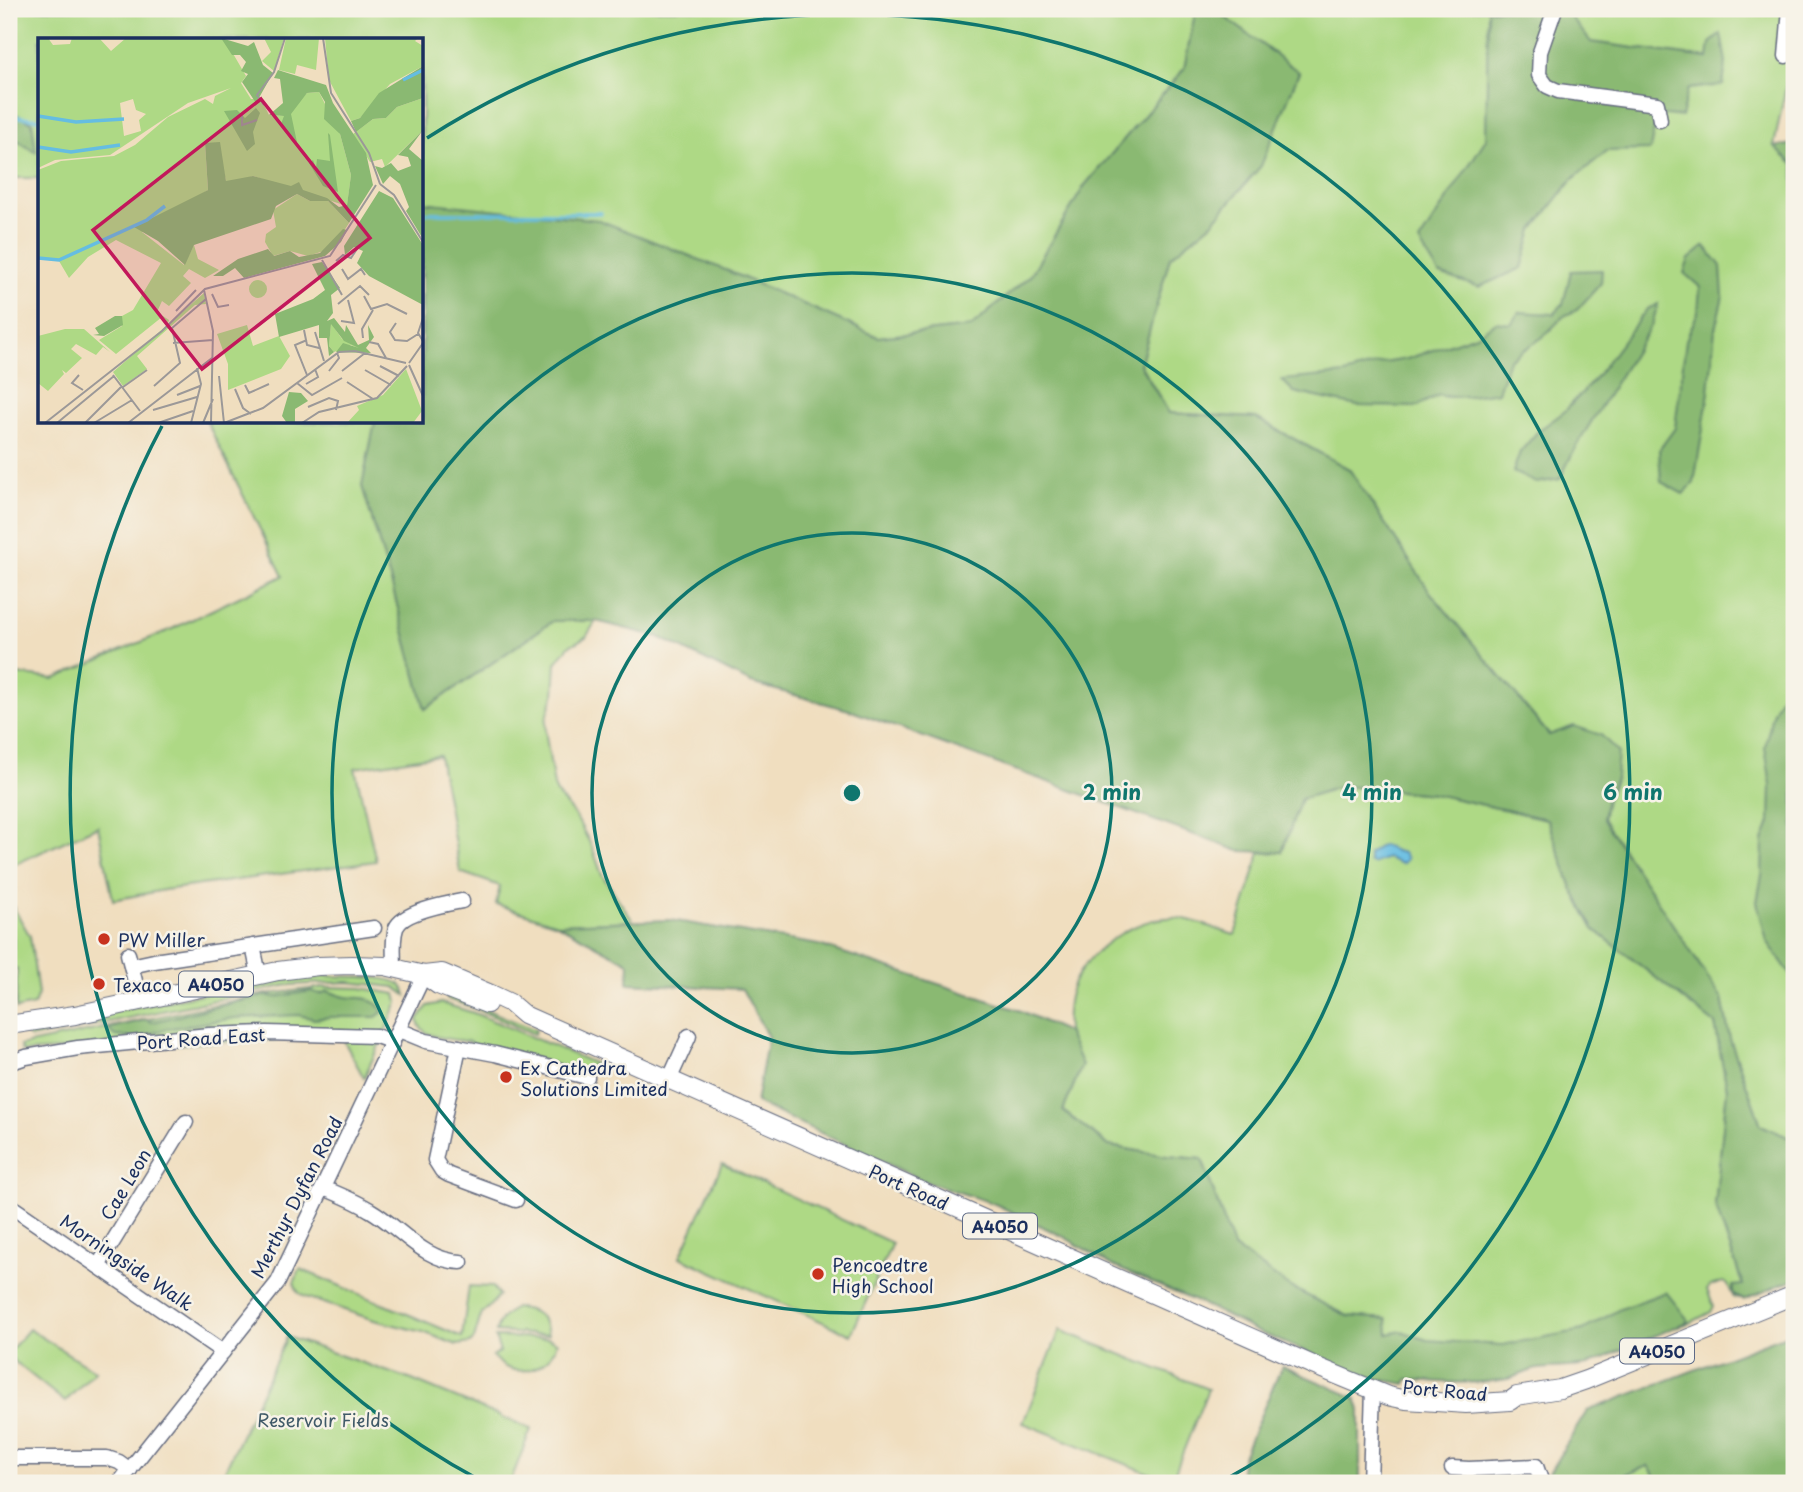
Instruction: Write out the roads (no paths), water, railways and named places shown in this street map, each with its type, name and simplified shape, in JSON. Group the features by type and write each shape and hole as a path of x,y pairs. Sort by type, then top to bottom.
{"main road":[{"name":"A4050","path":"9,1025 88,1013 259,975 318,966 394,968 424,975"},
{"name":"Port Road","path":"424,975 438,985 506,1012 524,1015 1373,1389 1390,1386 1435,1392 1517,1396 1560,1389 1794,1296"}],"street":[{"path":"1555,9 1540,52 1539,75 1547,86 1558,91 1657,104 1660,120"},
{"path":"1786,56 1790,9"},
{"path":"394,968 396,930 400,921 423,911 462,901"},
{"path":"131,967 154,961 374,928"},
{"path":"253,946 259,975"},
{"name":"Merthyr Dyfan Road","path":"119,1483 278,1282 424,975"},
{"name":"Port Road East","path":"9,1063 26,1057 99,1046 267,1032 396,1036 458,1047 587,1077"},
{"path":"669,1080 689,1036"},
{"path":"458,1047 435,1160 442,1171 449,1175 516,1200"},
{"name":"Cae Leon","path":"98,1266 186,1122"},
{"path":"324,1188 372,1211 425,1251 453,1262 461,1262"},
{"name":"Morningside Walk","path":"9,1205 223,1352"},
{"path":"1370,1483 1373,1389"},
{"path":"9,1458 107,1458 130,1469"},
{"path":"1452,1468 1468,1476 1536,1466 1542,1483"}],"water":[{"path":"1382,845 1404,853 1407,859 1402,864 1387,858 1372,864 1369,862 1369,854"}],"waterway":[{"path":"9,116 38,119"},
{"path":"424,213 601,213"}],"place":[{"name":"PW Miller","path":"104,939"},
{"name":"Texaco","path":"99,984"},
{"name":"Ex Cathedra Solutions Limited","path":"506,1077"},
{"name":"Pencoedtre High School","path":"818,1274"}],"park label":[{"name":"Reservoir Fields","path":"323,1419"}]}
